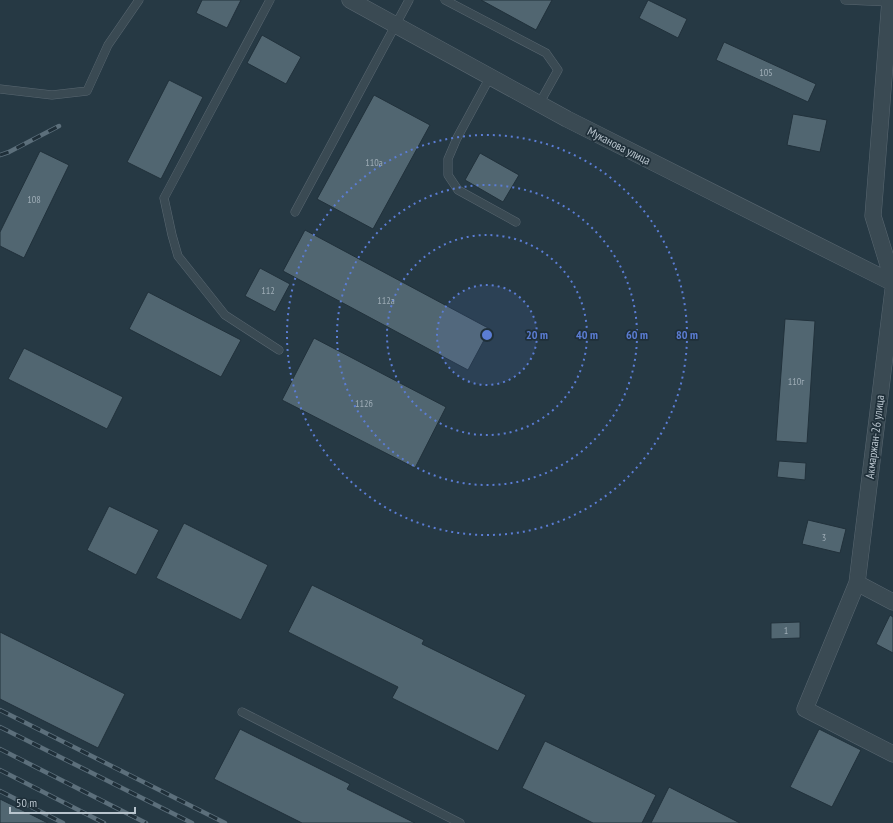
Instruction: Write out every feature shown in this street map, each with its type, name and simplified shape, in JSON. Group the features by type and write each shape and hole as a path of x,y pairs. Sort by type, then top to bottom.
{"street":[{"name":"Муканова улица","path":"350,0 581,126 893,282"},
{"path":"890,1 888,86 873,216 893,282"},
{"name":"Акмаржан-26 улица","path":"893,290 857,583 805,709 893,754"},
{"path":"857,583 893,602"}],"lane":[{"path":"0,89 52,95 87,91 108,45 139,0"},
{"path":"270,0 164,198 178,256 225,315 279,350"},
{"path":"295,212 409,0"},
{"path":"445,0 546,53 558,70 539,104"},
{"path":"845,0 890,1"},
{"path":"490,77 457,138 448,159 448,175 458,190 516,222"},
{"path":"242,712 460,823"}],"building":[{"path":"202,0 241,0 227,28 196,13"},
{"path":"481,0 552,0 536,30"},
{"path":"648,0 687,19 678,38 639,18"},
{"path":"262,35 301,57 286,84 247,63"},
{"path":"724,42 816,84 808,102 716,60"},
{"path":"169,80 203,97 161,179 127,162"},
{"path":"374,95 430,125 373,229 317,199"},
{"path":"793,114 827,120 820,152 787,145"},
{"path":"40,151 69,165 24,258 0,246 0,232"},
{"path":"480,153 519,175 503,202 465,180"},
{"path":"305,230 490,329 468,370 283,271"},
{"path":"260,268 290,284 275,312 245,296"},
{"path":"148,292 241,340 221,377 129,329"},
{"path":"785,319 815,321 807,443 776,441"},
{"path":"314,338 446,407 415,468 282,400"},
{"path":"24,348 123,397 107,429 8,379"},
{"path":"779,461 806,463 805,480 777,477"},
{"path":"109,506 159,530 136,575 87,550"},
{"path":"808,520 846,529 840,553 802,544"},
{"path":"184,523 268,565 241,620 156,578"},
{"path":"312,585 424,640 422,644 526,695 498,751 392,698 398,687 288,632"},
{"path":"890,615 893,617 893,653 876,644"},
{"path":"800,622 800,638 771,639 771,623"},
{"path":"0,632 125,694 98,748 0,699"},
{"path":"240,729 350,784 347,789 415,823 302,823 214,779"},
{"path":"819,729 861,750 832,807 790,787"},
{"path":"545,741 656,795 642,823 593,823 522,788"},
{"path":"669,787 740,823 651,823"},
{"path":"0,799 48,823 0,823"}],"railway":[{"path":"0,155 9,152 59,126"},
{"path":"0,710 225,823"},
{"path":"0,727 192,823"},
{"path":"0,749 146,823"},
{"path":"0,770 104,823"},
{"path":"0,791 63,823"}]}
